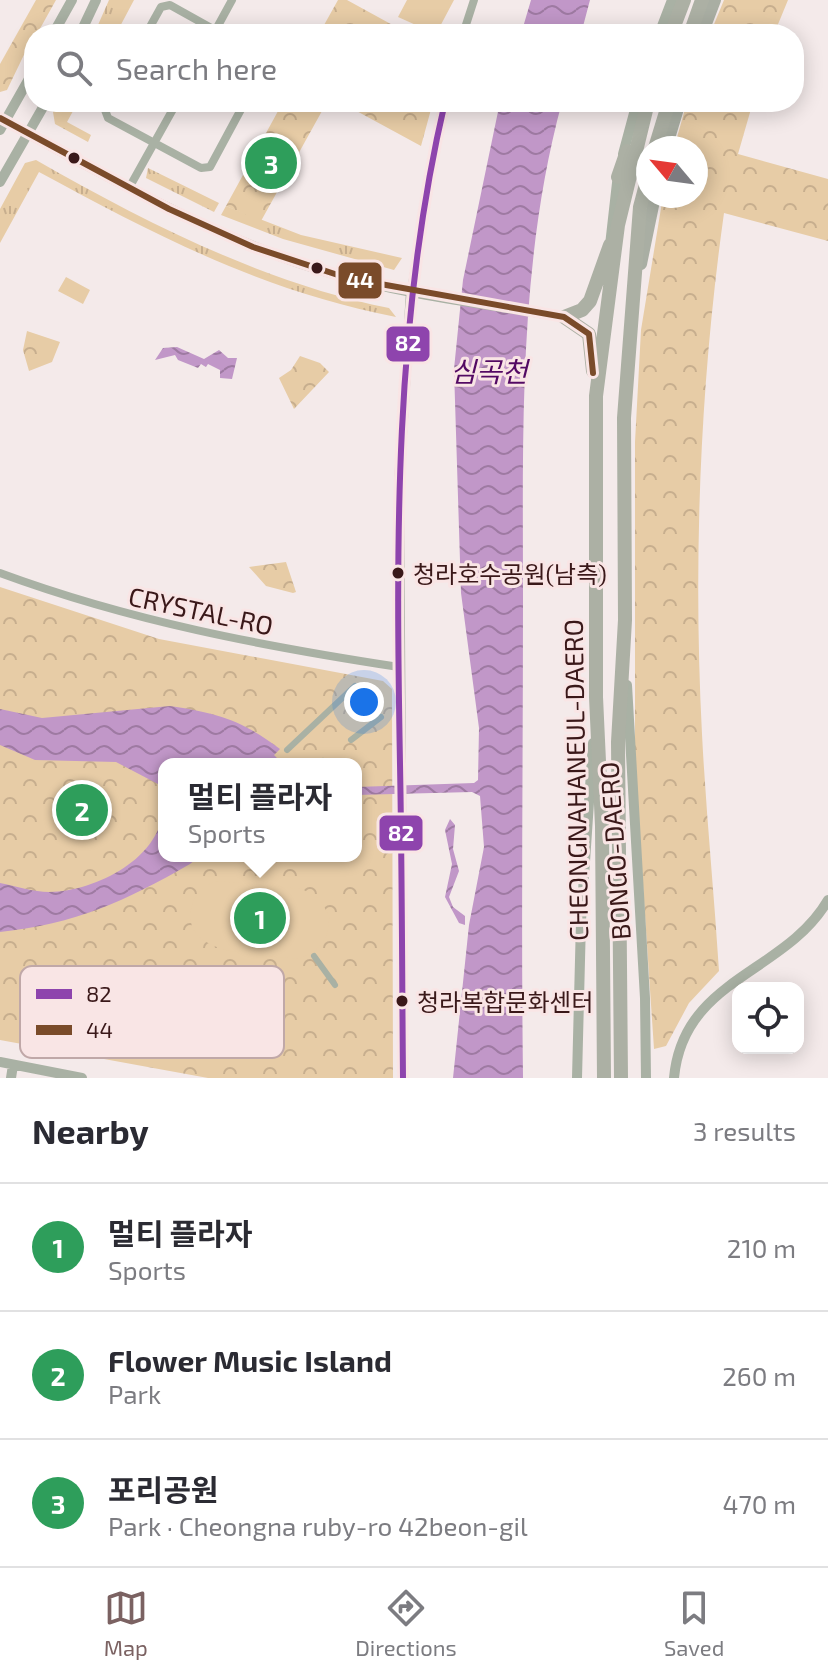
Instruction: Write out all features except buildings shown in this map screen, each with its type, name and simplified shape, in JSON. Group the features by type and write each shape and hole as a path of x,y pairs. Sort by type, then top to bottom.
{"highway":[{"path":"675,24 684,0"},
{"path":"694,24 702,0"},
{"path":"618,177 643,112"},
{"name":"CHEONGNAHANEUL-DAERO","path":"604,1078 602,826 596,697 596,396 618,225 645,112"},
{"path":"659,136 666,112"},
{"name":"CHEONGNAHANEUL-DAERO","path":"621,1078 618,742 625,620 624,418 640,208"},
{"path":"564,317 582,310 590,301 610,245"},
{"path":"564,317 589,334 596,396"}],"main road":[{"path":"706,24 715,0"},
{"path":"670,136 677,112"},
{"path":"630,318 653,208"}],"street":[{"path":"59,24 72,0"},
{"path":"85,24 96,0"},
{"path":"221,24 232,0"},
{"path":"466,24 474,0"},
{"path":"663,24 672,0"},
{"path":"152,24 161,7 170,5 202,24"},
{"path":"24,87 2,123 29,133 129,188 253,247 347,278 564,317"},
{"path":"0,182 41,112"},
{"path":"106,112 108,118 201,168 210,167 240,112"},
{"path":"129,188 172,112"},
{"path":"403,1078 399,483 411,291 432,158 443,112"},
{"path":"609,300 610,245 618,177 634,112"},
{"name":"CRYSTAL-RO","path":"0,573 83,602 187,630 399,667"},
{"name":"BONGO-DAERO","path":"625,620 630,770 645,998 646,1078"},
{"path":"287,750 355,686"},
{"name":"BONGO-DAERO","path":"577,1078 581,921 596,697"},
{"path":"351,740 381,717"},
{"path":"674,1078 679,1046 696,1015 730,983 801,934 828,900"},
{"path":"314,956 335,985"},
{"path":"0,1062 82,1078"},
{"path":"11,1078 13,1065"}],"green space":[{"path":"36,0 56,0 43,24 24,24 24,55 7,90 0,92 0,64"},
{"path":"109,0 134,0 121,24 98,24"},
{"path":"338,0 347,0 391,24 325,24"},
{"path":"407,0 454,0 441,24 414,24 398,17"},
{"path":"724,0 788,0 778,24 714,24"},
{"path":"53,112 72,112 67,122 91,135 88,142 55,124"},
{"path":"278,112 321,112 261,221 226,206"},
{"path":"358,112 430,112 421,146"},
{"path":"684,112 750,112 738,154 828,179 828,241 724,213 704,407 698,604 702,734 719,971 689,1003 666,1046 654,1049 635,766 635,442 641,330 661,208 708,208 708,136 677,136"},
{"path":"268,150 286,160 274,181 257,171"},
{"path":"36,160 120,206 207,248 297,283 389,308 396,317 300,292 212,259 39,172 0,243 0,209 25,163"},
{"path":"148,168 219,203 214,212 146,178"},
{"path":"226,206 301,235 402,258 394,270 283,239 221,215"},
{"path":"66,277 90,290 83,304 58,291"},
{"path":"27,331 60,342 52,362 29,371 23,350"},
{"path":"300,356 320,363 329,372 294,409 279,378 291,370"},
{"path":"286,562 296,592 293,593 266,586 249,567"},
{"path":"0,587 159,639 383,681 392,689 393,1078 208,1078 99,1058 284,1058 284,966 20,966 20,1044 0,1040"},
{"path":"318,862 340,862 340,884 318,884"},
{"path":"218,881 302,889 320,899 329,916 325,938 318,948 298,959 247,954 211,944 198,935 191,922 192,905 202,889"}],"water":[{"path":"531,0 590,0 584,24 524,24"},
{"name":"심곡천","path":"498,112 560,112 537,225 526,350 523,475 523,1078 453,1078 469,925 484,847 480,796 472,792 362,795 362,787 474,783 478,780 479,728 461,593 454,369 463,280"},
{"path":"177,347 204,359 219,350 228,358 237,358 232,379 220,378 220,370 208,364 206,367 201,364 198,368 178,360 175,355 155,360 163,348"},
{"path":"170,706 241,724 280,749 274,755 277,758 158,758 158,784 116,762 35,760 0,745 0,709 42,718"},
{"path":"450,819 455,825 453,849 459,871 449,897 453,907 465,916 465,925 459,923 445,897 452,864 445,830"},
{"path":"158,828 158,862 192,862 99,909 52,923 0,932 0,883 49,892 87,885 124,868 152,841"}],"transit line":[{"name":"82","path":"403,1078 398,597 402,431 416,266 443,112"},
{"name":"44","path":"0,118 169,209 253,247 347,278 564,317 589,334 593,373"}],"place":[{"name":"포리공원","path":"271,163"},
{"name":"청라호수공원(남측)","path":"398,573"},
{"name":"Flower Music Island","path":"82,810"},
{"name":"멀티 플라자","path":"260,918"},
{"name":"청라복합문화센터","path":"402,1001"}]}
